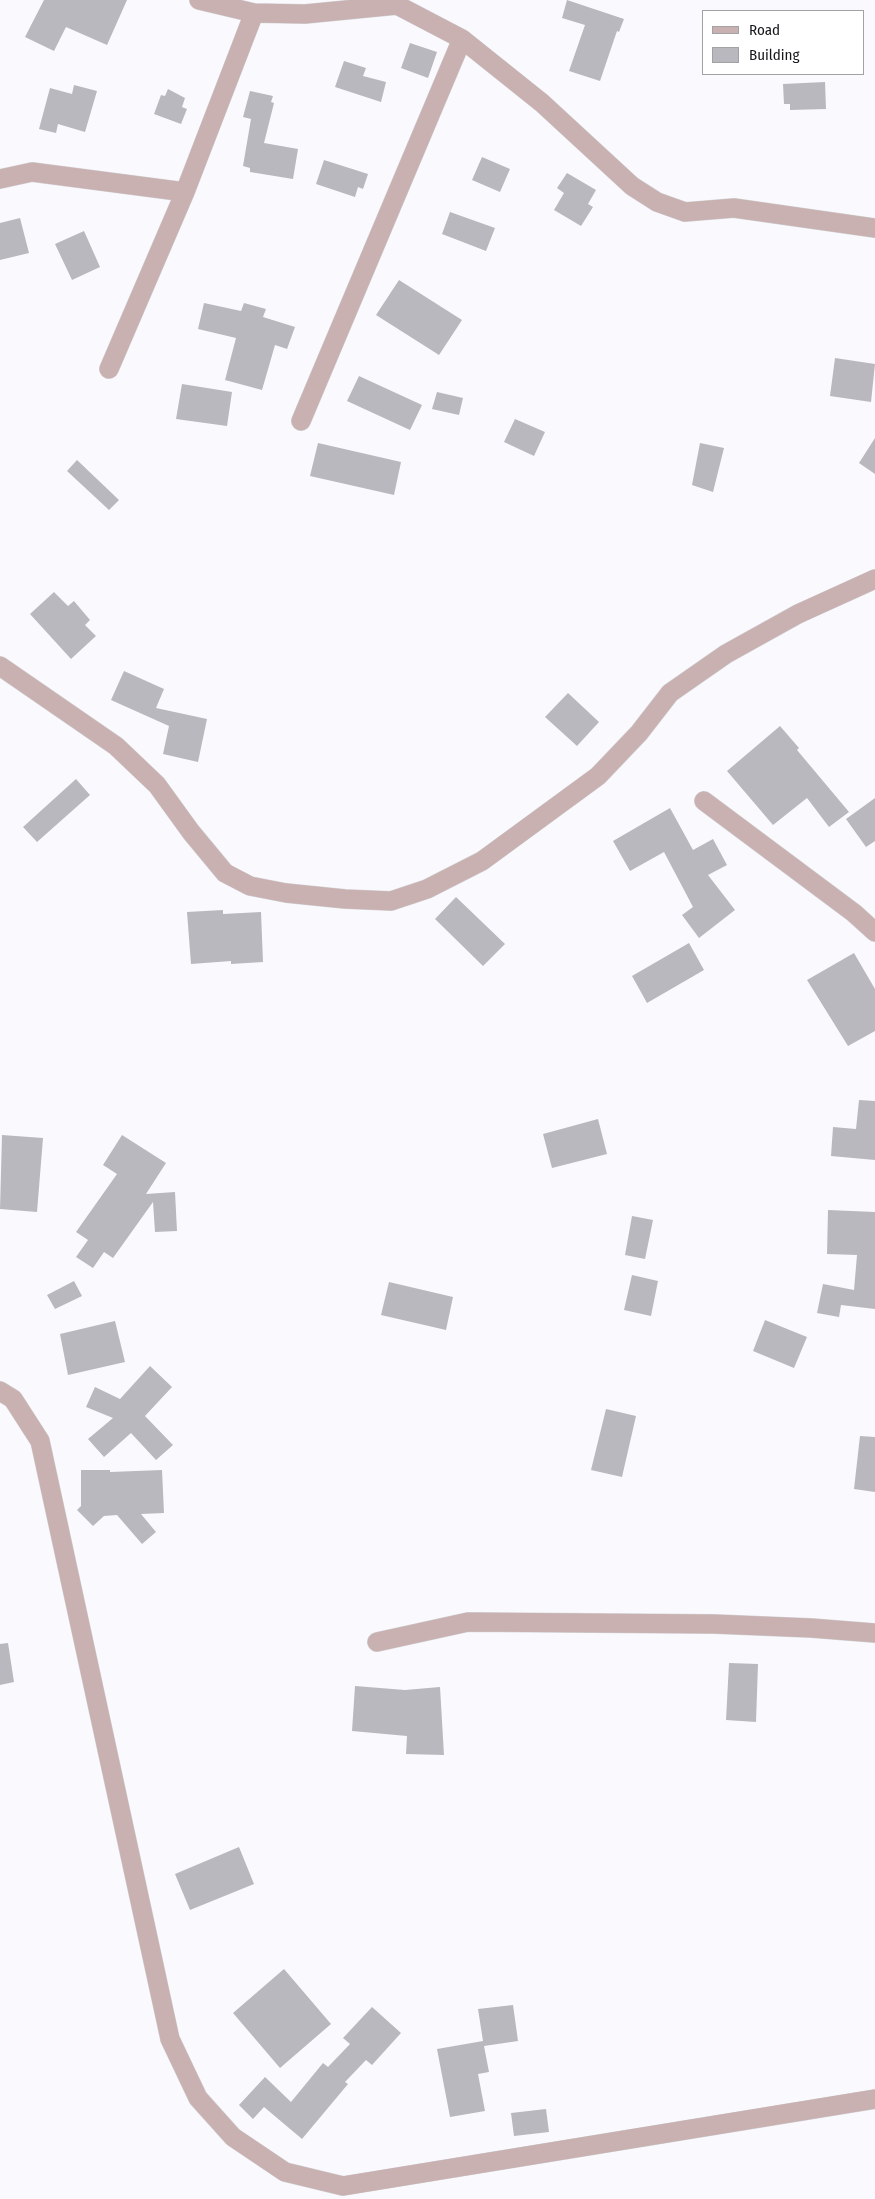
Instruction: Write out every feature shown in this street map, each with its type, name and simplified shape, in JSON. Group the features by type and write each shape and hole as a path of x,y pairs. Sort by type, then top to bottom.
{"street":[{"path":"199,0 254,13 305,14 397,5 462,38 542,103 632,186 657,202 686,212 734,208 875,228"},
{"path":"109,369 185,192 254,13"},
{"path":"301,421 462,38"},
{"path":"0,180 32,172 185,192"},
{"path":"0,666 116,746 158,786 191,832 225,873 250,886 286,893 390,901 427,890 482,861 598,776 639,733 670,693 726,654 798,614 875,579"},
{"path":"704,800 854,913 875,932"},
{"path":"0,1390 13,1399 40,1440 170,2039 198,2098 233,2137 285,2172 343,2186 875,2099"},
{"path":"377,1642 468,1622 714,1624 875,1633"}],"building":[{"path":"44,0 127,0 107,45 66,27 54,51 25,37"},
{"path":"567,0 624,19 619,32 617,31 600,81 569,71 585,25 562,18"},
{"path":"410,43 437,52 428,78 401,68"},
{"path":"344,61 366,68 363,76 386,82 381,102 335,87"},
{"path":"825,82 826,109 790,110 790,104 784,104 783,84"},
{"path":"74,85 97,91 85,132 58,124 56,133 39,129 50,88 72,94"},
{"path":"168,89 185,98 182,107 187,109 181,124 154,114 161,95 165,96"},
{"path":"250,91 273,96 271,102 274,103 264,143 298,149 293,179 250,172 250,168 243,166 251,119 243,117"},
{"path":"482,157 510,169 500,192 472,180"},
{"path":"324,160 368,174 363,189 358,187 355,197 316,184"},
{"path":"567,173 596,190 588,204 593,207 581,226 554,210 564,193 557,188"},
{"path":"450,212 495,228 486,251 442,234"},
{"path":"20,218 29,253 0,260 0,223"},
{"path":"84,231 100,267 72,280 55,244"},
{"path":"399,280 462,320 439,355 376,315"},
{"path":"204,303 241,311 244,303 266,309 263,317 295,327 287,349 275,345 262,390 225,380 236,338 198,329"},
{"path":"835,358 875,364 871,402 830,396"},
{"path":"359,376 422,405 410,430 347,401"},
{"path":"182,384 232,392 227,426 176,419"},
{"path":"437,392 463,398 459,415 432,409"},
{"path":"515,419 545,432 534,456 504,442"},
{"path":"875,438 875,474 859,463"},
{"path":"318,443 401,462 394,495 310,476"},
{"path":"700,443 724,448 713,492 692,485"},
{"path":"77,460 119,500 109,510 67,471"},
{"path":"54,592 68,606 74,601 90,620 85,625 96,636 71,659 30,614"},
{"path":"124,671 164,689 156,708 207,719 198,762 163,754 169,726 111,700"},
{"path":"568,693 599,722 577,746 545,717"},
{"path":"780,726 799,748 797,750 849,812 829,827 807,798 773,825 727,771"},
{"path":"76,779 90,795 37,842 23,827"},
{"path":"875,798 875,841 866,847 846,819"},
{"path":"670,808 693,850 713,839 727,865 708,875 735,910 699,938 682,915 693,907 664,852 630,871 613,841"},
{"path":"456,897 505,944 483,966 435,919"},
{"path":"223,910 223,914 261,912 263,962 231,964 231,961 191,964 187,912"},
{"path":"689,943 704,970 647,1003 632,976"},
{"path":"854,953 875,989 875,1031 848,1046 807,980"},
{"path":"859,1100 875,1101 875,1160 831,1156 833,1127 856,1129"},
{"path":"598,1119 607,1154 552,1168 543,1134"},
{"path":"2,1135 43,1138 37,1212 0,1209"},
{"path":"122,1135 166,1163 146,1194 175,1192 177,1231 155,1232 153,1202 113,1258 104,1252 93,1268 76,1257 88,1240 76,1232 117,1174 103,1165"},
{"path":"828,1210 875,1212 875,1309 841,1305 839,1317 817,1313 823,1284 854,1290 857,1255 827,1254"},
{"path":"632,1216 653,1220 645,1259 625,1255"},
{"path":"632,1275 658,1281 651,1316 624,1310"},
{"path":"74,1281 82,1296 55,1309 47,1295"},
{"path":"389,1282 453,1297 446,1330 381,1315"},
{"path":"765,1320 807,1337 794,1368 753,1351"},
{"path":"115,1321 125,1362 68,1375 60,1334"},
{"path":"150,1366 172,1387 145,1416 173,1445 156,1460 131,1433 104,1457 88,1439 113,1418 86,1407 95,1387 120,1399"},
{"path":"606,1409 636,1416 622,1477 591,1470"},
{"path":"860,1436 875,1437 875,1492 854,1489"},
{"path":"81,1470 110,1470 110,1472 162,1470 164,1513 141,1514 156,1532 142,1544 117,1515 104,1516 93,1526 77,1510 81,1506"},
{"path":"8,1643 14,1682 0,1685 0,1644"},
{"path":"729,1663 758,1664 756,1722 726,1720"},
{"path":"355,1686 405,1690 440,1687 444,1755 406,1754 407,1736 352,1731"},
{"path":"239,1847 254,1884 190,1910 175,1874"},
{"path":"284,1969 331,2024 280,2068 233,2013"},
{"path":"513,2005 518,2041 484,2046 489,2072 478,2074 485,2111 450,2117 437,2049 483,2041 478,2009"},
{"path":"372,2007 401,2033 372,2065 366,2060 345,2082 348,2084 302,2139 264,2107 253,2119 239,2105 265,2077 291,2102 323,2063 328,2067 350,2044 343,2038"},
{"path":"546,2109 549,2132 514,2136 511,2113"}]}
